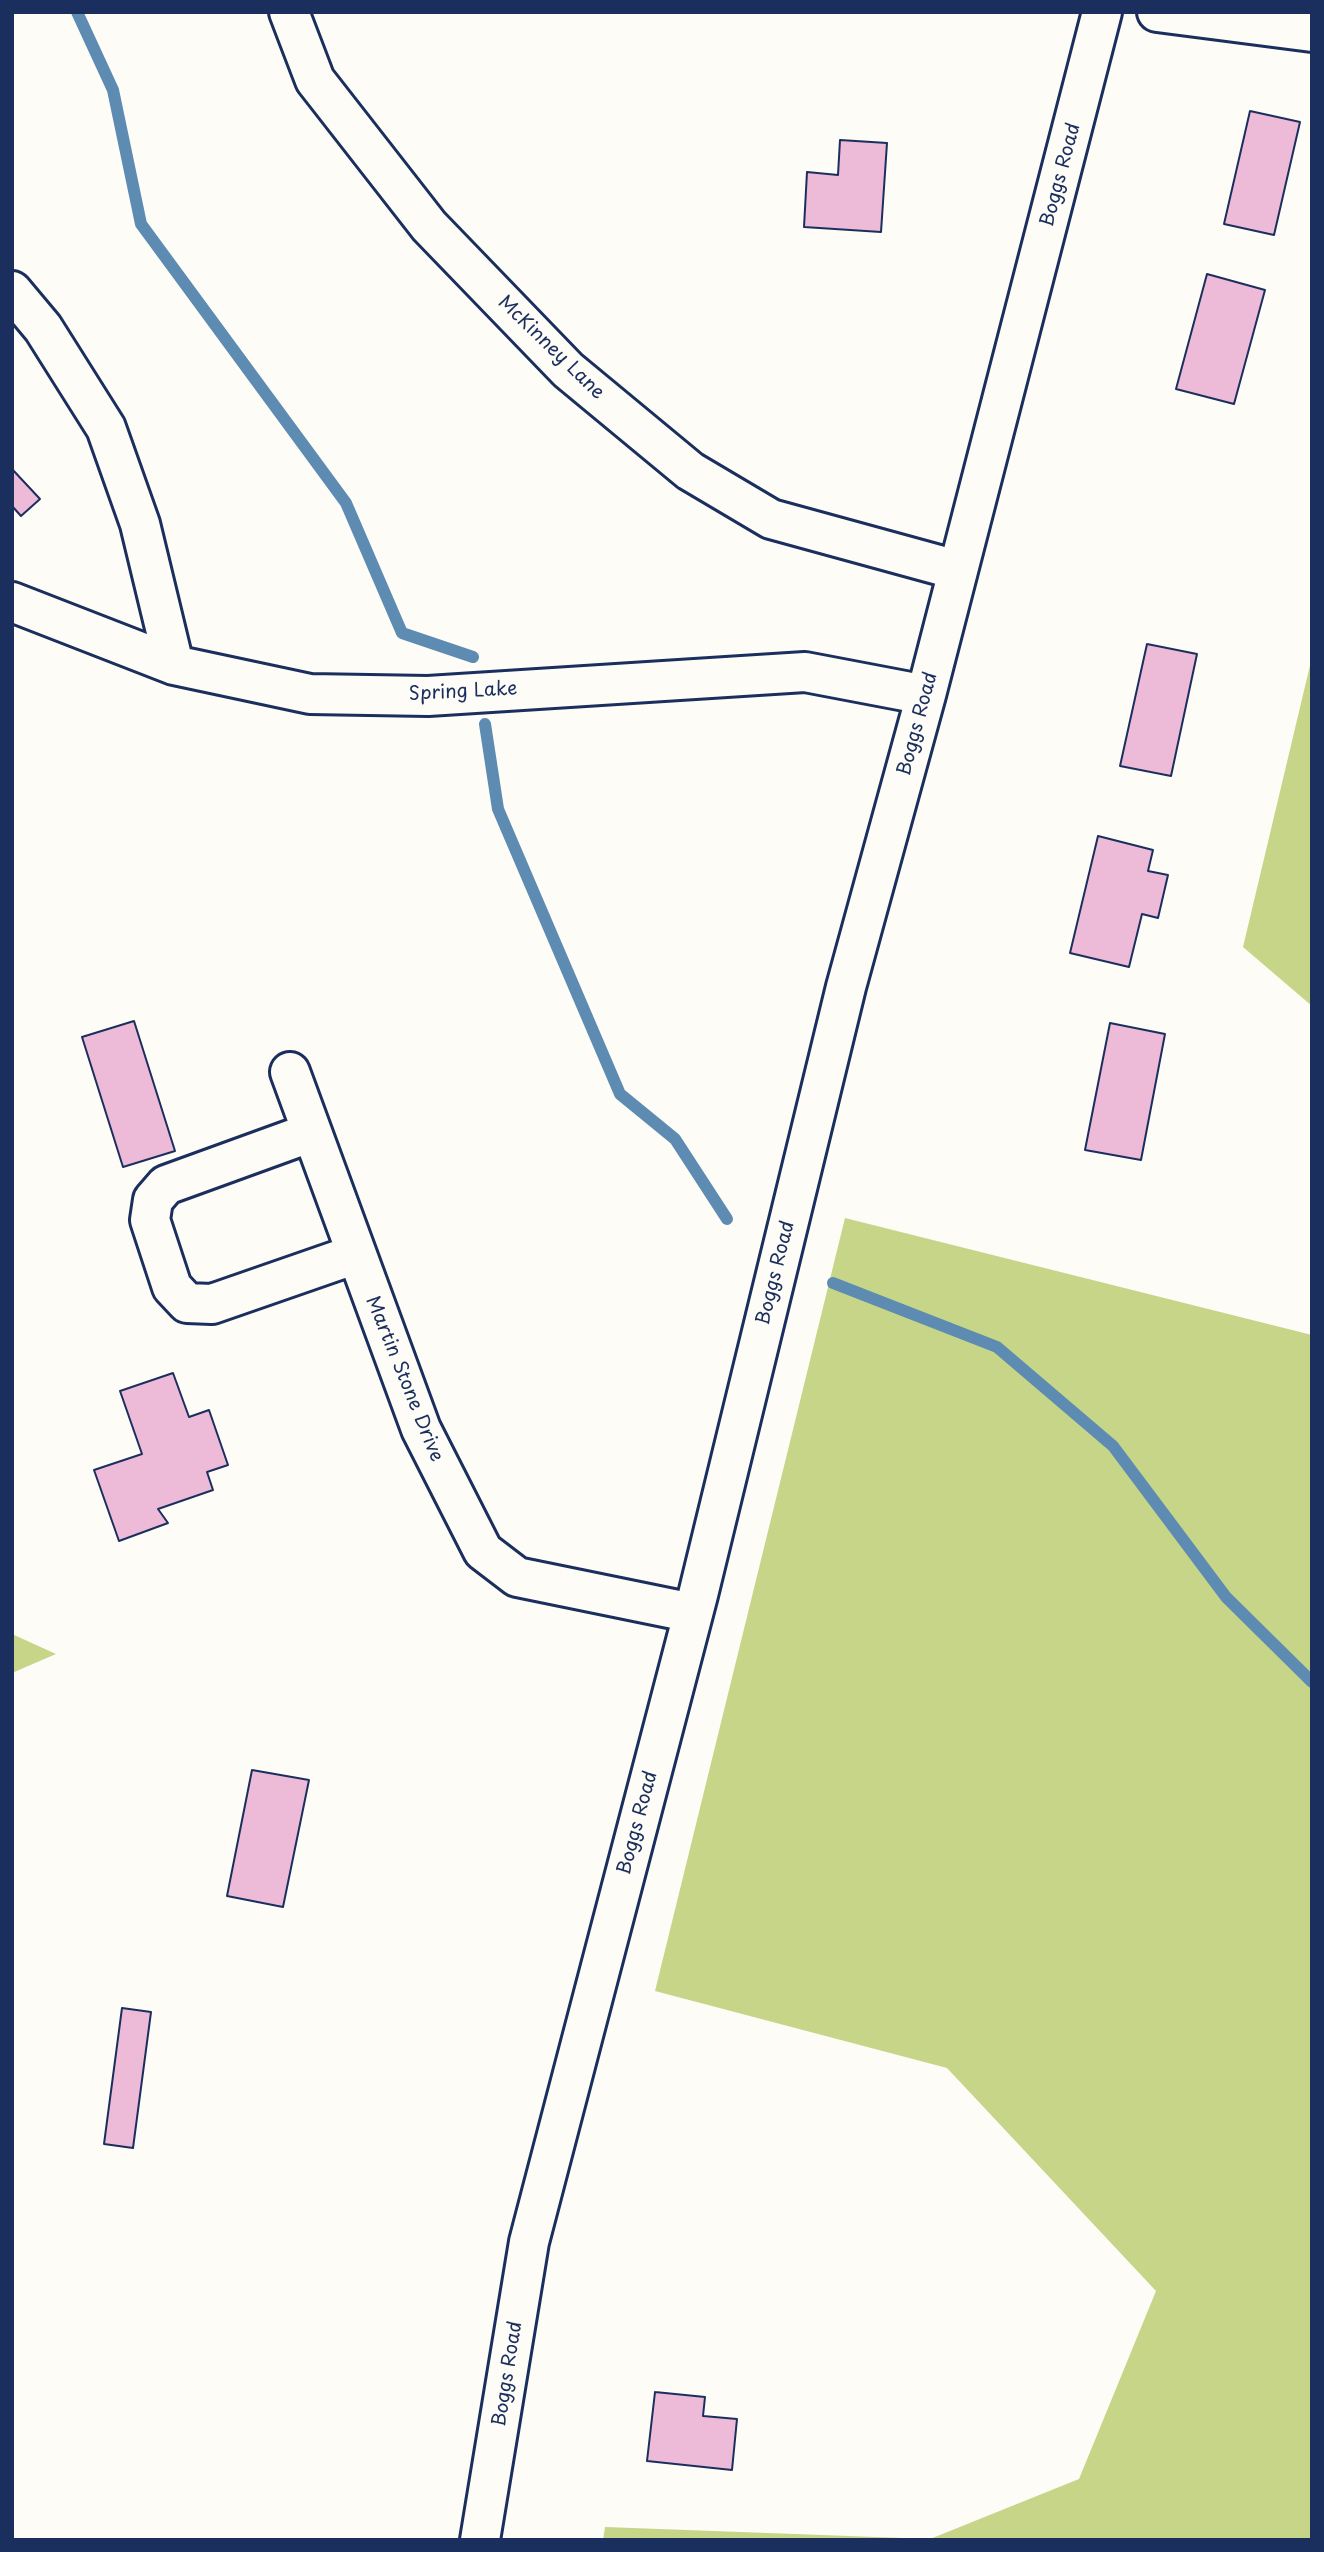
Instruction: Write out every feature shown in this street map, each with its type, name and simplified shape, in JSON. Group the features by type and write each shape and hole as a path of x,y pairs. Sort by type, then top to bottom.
{"street":[{"name":"McKinney Lane","path":"289,12 315,80 429,226 578,378 690,471 771,519 957,570"},
{"name":"Boggs Road","path":"480,2540 530,2242 693,1613 846,987 926,695 1092,60 1102,12"},
{"path":"1157,12 1312,32"},
{"path":"12,291 43,328 106,428 140,524 174,665"},
{"name":"Spring Lake","path":"12,601 174,665 310,694 428,696 804,672 926,695"},
{"name":"Martin Stone Drive","path":"290,1072 421,1429 483,1550 517,1577 693,1613"},
{"path":"312,1132 166,1185 153,1200 150,1220 172,1287 187,1303 212,1304 356,1254"}],"green space":[{"path":"1312,657 1312,1006 1243,947"},
{"path":"845,1218 1312,1335 1312,2540 603,2540 605,2527 930,2539 1079,2479 1156,2291 947,2068 655,1991"},
{"path":"12,1634 56,1654 12,1673"}],"building":[{"path":"1250,111 1300,122 1274,235 1224,224"},
{"path":"840,140 887,143 881,232 804,227 807,172 838,175"},
{"path":"1207,274 1265,290 1234,404 1176,389"},
{"path":"12,469 40,499 21,516 12,506"},
{"path":"1147,644 1197,654 1171,776 1120,766"},
{"path":"1098,836 1153,850 1148,871 1168,875 1158,918 1142,914 1129,967 1070,953"},
{"path":"134,1021 175,1151 123,1167 82,1037"},
{"path":"1110,1023 1165,1034 1141,1160 1085,1150"},
{"path":"173,1373 189,1417 209,1410 228,1465 207,1472 213,1490 158,1509 168,1523 119,1541 94,1470 142,1454 120,1391"},
{"path":"252,1770 309,1780 283,1907 227,1896"},
{"path":"122,2008 151,2012 133,2148 104,2144"},
{"path":"655,2392 705,2397 703,2416 737,2419 732,2470 647,2461"}],"waterway":[{"path":"77,12 113,90 141,224 346,503 402,633 473,657"},
{"path":"485,724 498,809 620,1094 675,1139 727,1219"},
{"path":"833,1283 997,1347 1113,1446 1226,1597 1312,1682"}]}
